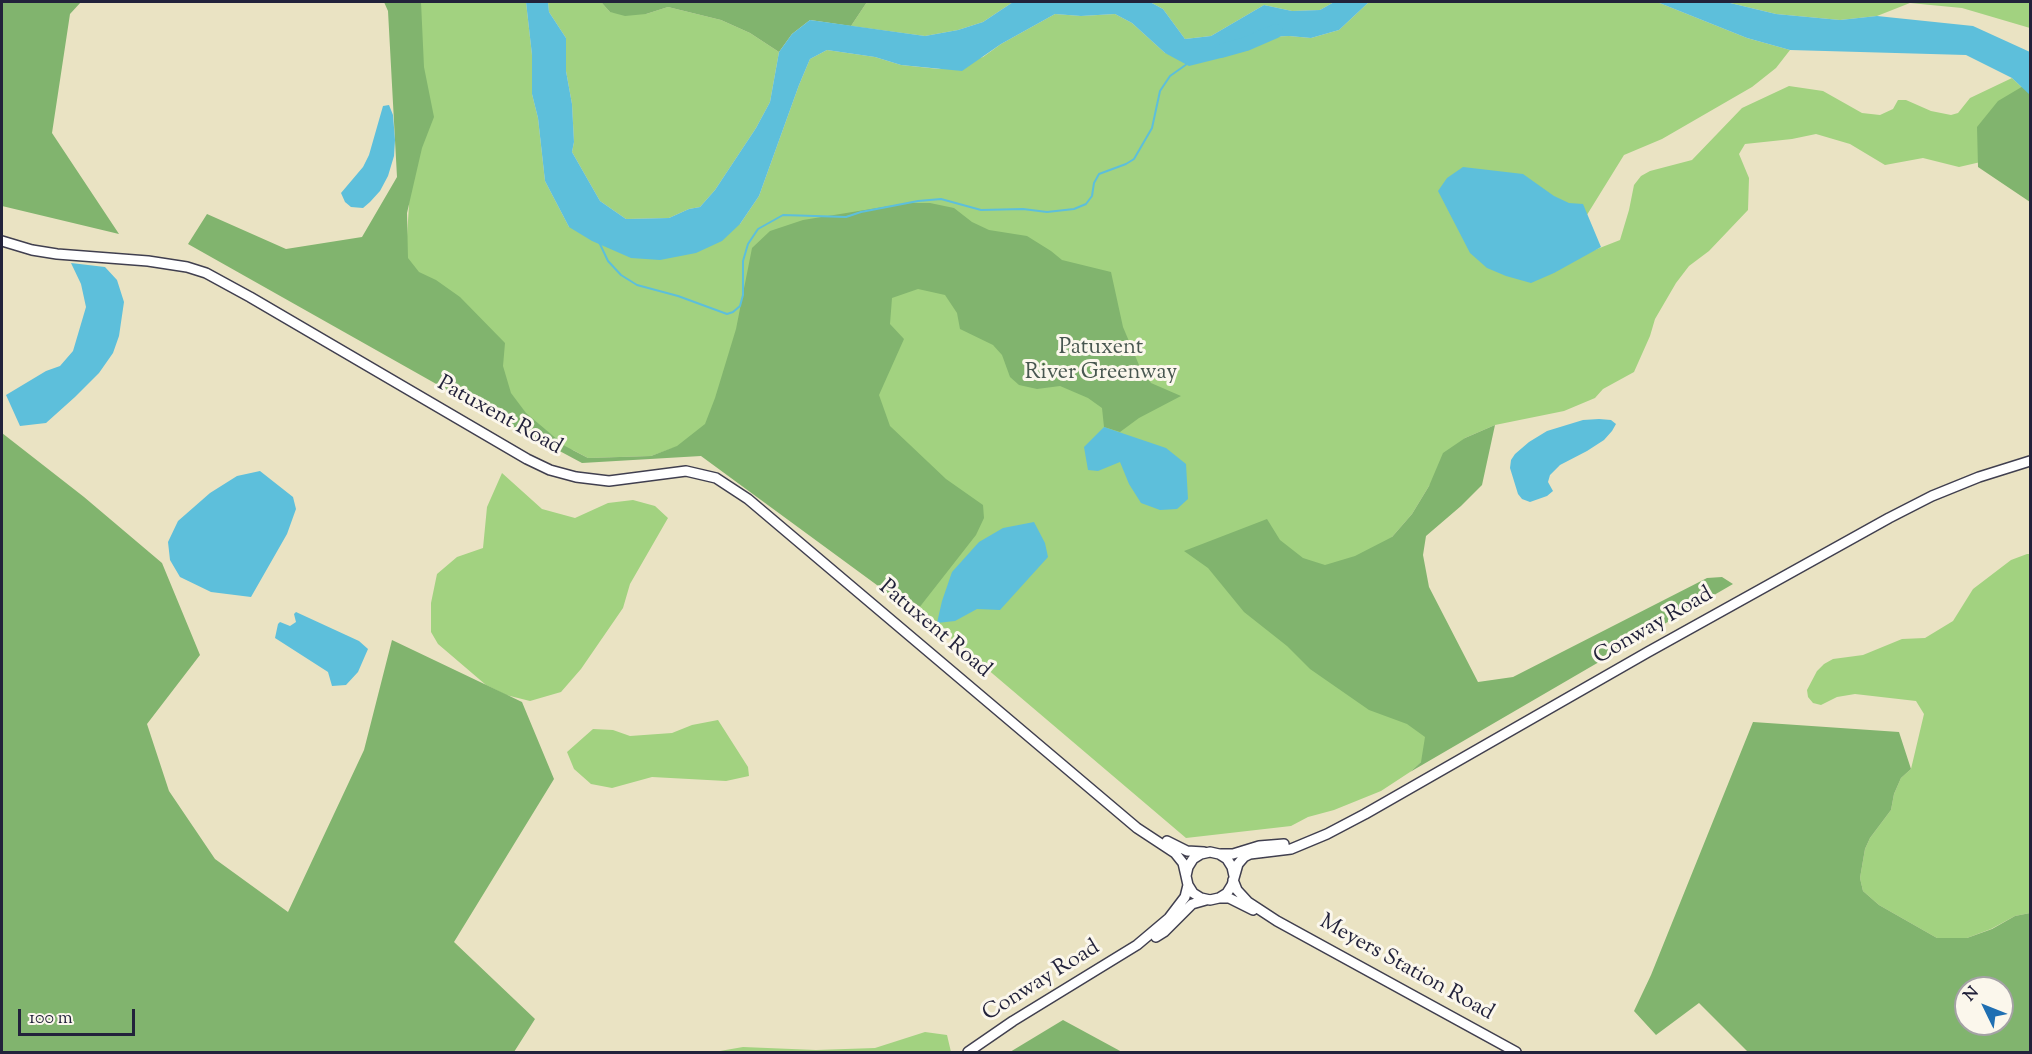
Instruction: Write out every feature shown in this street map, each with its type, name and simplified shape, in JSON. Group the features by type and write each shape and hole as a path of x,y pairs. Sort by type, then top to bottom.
{"street":[{"name":"Patuxent Road","path":"2,241 40,252 148,261 187,267 206,273 260,302 527,459 550,470 576,477 609,481 686,471 716,478 748,499 1137,828 1174,853 1183,863 1187,881"},
{"name":"Conway Road","path":"969,1053 1013,1021 1137,945 1164,932 1192,904 1215,899 1227,893 1238,864 1244,857 1250,854 1291,849 1365,814 1648,652 1889,518 1932,496 1979,477 2031,461"},
{"name":"Patuxent Road","path":"1137,828 1186,851 1215,853"},
{"name":"Conway Road","path":"1137,945 1169,918 1185,897 1188,867 1193,859 1201,854 1233,854 1259,846 1304,844"},
{"path":"1215,853 1227,859 1232,867 1234,878"},
{"name":"Meyers Station Road","path":"1234,878 1237,890 1248,902 1277,921"},
{"path":"1187,881 1194,893 1201,898 1215,899"},
{"name":"Meyers Station Road","path":"1215,899 1229,898 1277,921 1516,1053"}],"green space":[{"path":"2,2 81,2 70,14 52,133 119,234 2,206"},
{"path":"384,2 421,2 424,67 434,117 422,148 407,213 408,258 419,272 436,280 460,297 505,343 503,366 511,393 526,413 565,446 588,458 651,456 677,446 705,424 736,329 752,248 770,231 803,220 908,203 930,203 954,208 972,222 989,230 1027,236 1062,260 1111,272 1123,327 1139,365 1151,383 1181,396 1139,418 1120,432 1104,427 1102,408 1088,398 1060,386 1037,389 1019,385 1010,377 1002,355 993,345 960,329 957,313 945,295 918,289 892,298 890,324 904,339 879,395 890,426 946,479 983,505 984,518 976,535 915,613 701,456 582,463 470,403 188,244 207,214 286,249 362,237 397,177 388,11"},
{"name":"Patuxent River Greenway","path":"394,2 526,2 532,55 532,94 538,118 545,181 569,227 740,224 759,196 810,59 827,50 875,57 901,65 939,69 983,57 1001,44 1055,14 1081,16 1115,14 1132,23 1165,53 1221,58 1236,48 1264,37 1311,38 1339,30 1369,2 1657,2 1747,38 1790,50 1776,68 1752,87 1662,139 1624,155 1551,273 1592,251 1620,240 1634,185 1641,176 1650,171 1692,160 1742,108 1789,86 1823,91 1862,113 1880,115 1893,109 1898,100 1906,100 1931,111 1951,115 1958,113 1970,98 2012,78 2030,95 1985,161 1959,167 1923,158 1885,165 1850,144 1816,134 1745,144 1739,154 1749,178 1748,210 1709,251 1689,266 1676,283 1655,319 1634,372 1603,389 1595,398 1564,411 1495,425 1465,438 1429,486 1412,514 1392,537 1479,725 1381,791 1334,810 1308,817 1291,826 1186,838 753,470 673,448 651,456 588,458 573,450 557,448 507,425 441,378 405,267 409,205"},
{"path":"548,2 601,2 610,12 646,14 668,7 721,20 750,33 779,52 770,102 756,128 715,190 700,207 669,218 626,219 600,201 572,152 574,142 572,104 566,71 566,38 549,12"},
{"path":"601,2 867,2 851,26 810,20 792,34 779,52 750,33 721,20 668,7 646,14 625,16 610,12"},
{"path":"867,2 1013,2 983,22 958,30 925,36 851,26"},
{"path":"1150,2 1334,2 1320,10 1292,11 1264,5 1211,36 1185,39 1163,9"},
{"path":"1726,2 2030,2 2030,28 1962,8 1910,3 1877,16 1840,20 1776,14"},
{"path":"2030,82 2030,202 1978,167 1977,127 1998,101"},
{"path":"1495,425 1482,485 1426,536 1423,555 1429,587 1478,682 1513,677 1707,578 1722,577 1733,584 1410,772 1421,762 1425,737 1407,724 1369,710 1310,669 1287,646 1244,612 1208,568 1184,551 1267,519 1280,540 1303,558 1325,565 1355,556 1392,537 1412,514 1429,486 1443,453 1465,438"},
{"path":"2,433 84,497 162,563 200,655 147,724 169,791 215,859 288,912 364,750 392,640 522,702 554,779 454,942 535,1019 514,1052 2,1052"},
{"path":"502,473 542,509 575,518 608,503 633,500 655,506 668,518 630,584 623,608 581,669 561,692 530,701 506,695 486,685 438,644 431,632 431,603 437,574 457,557 483,548 487,507"},
{"path":"2030,554 2030,913 2015,916 1991,929 1967,938 1937,938 1879,905 1863,891 1860,878 1865,849 1870,838 1891,810 1894,794 1901,778 1911,769 1924,714 1916,701 1855,694 1837,697 1821,705 1813,703 1808,697 1807,690 1817,671 1833,659 1863,655 1902,639 1925,638 1953,621 1973,589 2011,560"},
{"path":"718,720 748,767 749,776 726,781 652,777 612,788 591,784 574,769 567,752 593,729 613,730 630,736 672,733 692,725"},
{"path":"1753,722 1899,732 1911,769 1901,778 1894,794 1891,810 1870,838 1865,849 1860,878 1863,891 1879,905 1937,938 1967,938 1992,929 2015,916 2030,913 2030,1052 1748,1052 1699,1003 1656,1035 1634,1011 1651,975"},
{"path":"1063,1020 1122,1052 1010,1052"},
{"path":"925,1032 947,1035 951,1052 714,1052 743,1047 816,1050 875,1048"}],"water":[{"path":"526,2 548,2 549,12 566,38 566,71 572,104 574,142 572,152 600,201 626,219 669,218 700,207 715,190 756,128 770,102 779,52 792,34 810,20 925,36 958,30 983,22 1013,2 1150,2 1163,9 1185,39 1211,36 1264,5 1292,11 1320,10 1334,2 1369,2 1339,30 1311,38 1264,37 1236,48 1221,58 1189,66 1165,53 1132,23 1115,14 1081,16 1055,14 1001,44 962,71 901,65 875,57 827,50 810,59 759,196 740,224 722,241 696,253 660,260 631,258 592,241 569,227 545,181 538,118 532,94 532,55"},
{"path":"1657,2 1726,2 1776,14 1840,20 1877,16 1973,26 2030,52 2030,95 2012,78 1966,55 1790,50 1747,38"},
{"path":"389,105 393,115 395,140 394,156 388,176 380,191 363,208 351,207 345,202 341,193 363,167 369,155 383,106"},
{"path":"1463,167 1523,174 1554,196 1569,203 1583,204 1601,247 1531,283 1487,268 1470,253 1438,191 1447,178"},
{"path":"71,263 105,267 117,280 124,302 119,336 113,353 99,373 75,397 46,423 20,426 6,395 46,371 60,366 73,351 86,307 81,284"},
{"path":"1583,420 1611,420 1616,424 1604,440 1560,465 1550,475 1548,482 1553,491 1547,496 1530,502 1522,499 1518,494 1510,468 1515,454 1547,431"},
{"path":"1104,427 1166,448 1186,464 1188,499 1177,509 1160,510 1141,503 1129,484 1120,462 1098,471 1088,470 1084,447"},
{"path":"260,471 293,497 296,509 287,534 251,597 211,592 180,577 170,560 168,542 178,521 210,493 237,476"},
{"path":"1034,522 1045,543 1048,557 1000,610 977,609 955,621 937,623 952,572 979,542 1003,528"},
{"path":"296,612 359,641 368,649 358,672 346,685 332,686 328,672 275,638 278,624 280,622 290,626 296,622 294,614"}],"waterway":[{"path":"1221,51 1246,44 1276,31"},
{"path":"599,242 608,261 621,275 637,285 678,296 727,314 740,306 743,295 743,261 748,244 758,229 783,215 846,217 918,201 941,199 981,210 1023,209 1047,212 1074,209 1086,204 1092,196 1094,183 1099,174 1134,159 1152,128 1160,91 1170,76 1187,64"}]}
